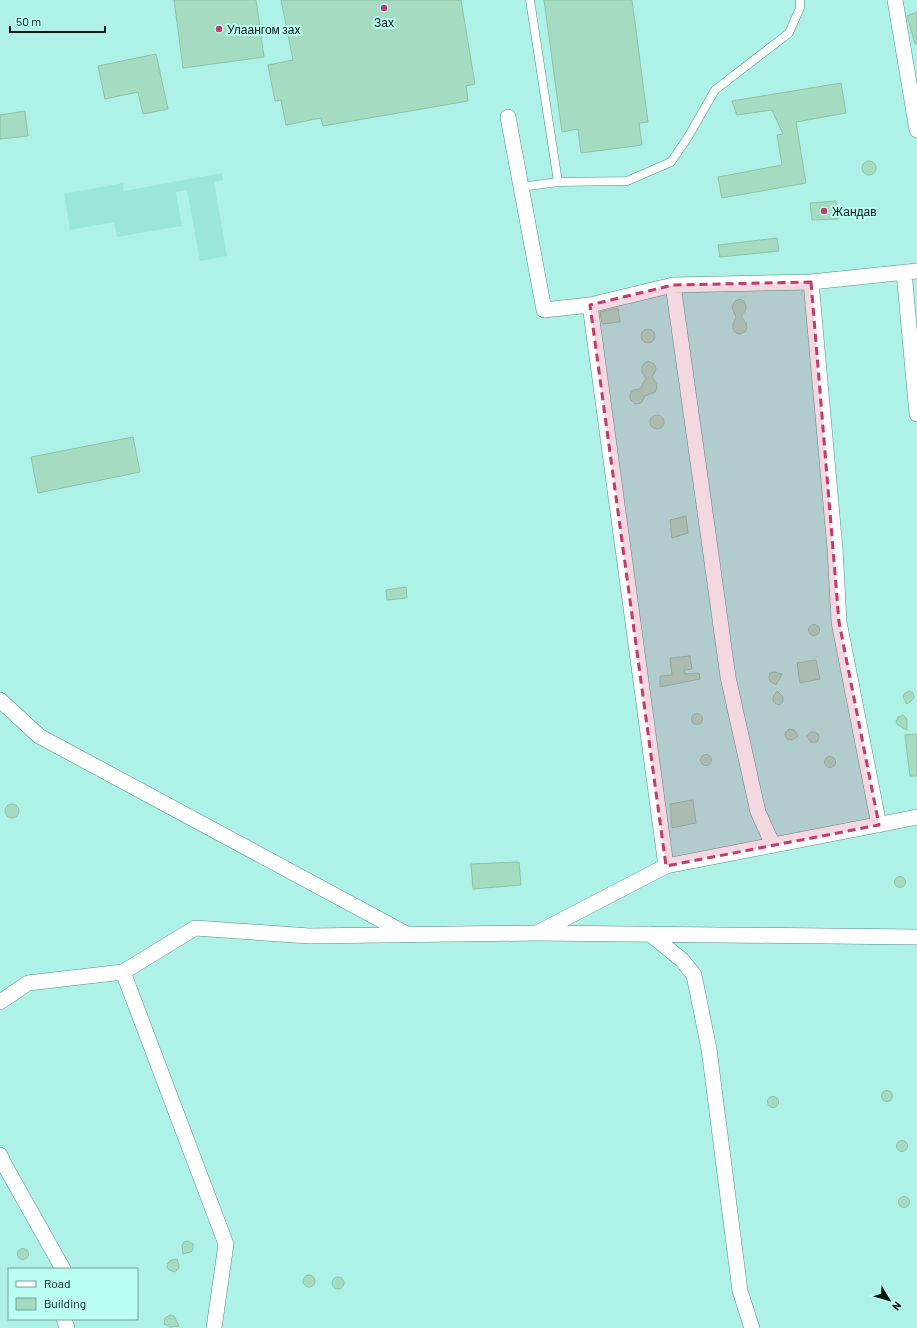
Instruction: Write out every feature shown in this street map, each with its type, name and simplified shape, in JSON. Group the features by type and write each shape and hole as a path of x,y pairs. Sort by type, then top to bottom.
{"street":[{"path":"895,0 917,130"},
{"path":"508,117 544,310 590,305 673,286 811,282 911,272 917,414"},
{"path":"811,282 839,622 879,824"},
{"path":"673,286 728,677 758,812 773,845"},
{"path":"590,305 666,866"},
{"path":"0,700 39,736 407,935"},
{"path":"537,933 666,866 917,817"},
{"path":"0,1002 28,983 123,972 196,928 309,936 537,933 917,938"},
{"path":"650,934 682,960 694,975 709,1048 740,1291 752,1328"},
{"path":"123,972 226,1244 214,1328"},
{"path":"0,1155 62,1268"}],"lane":[{"path":"530,0 558,182"},
{"path":"521,187 558,182 627,181 671,162 688,137 715,90 789,33 800,8 800,0"}],"highlighted area":[{"path":"811,282 839,622 879,825 666,866 590,305 673,285"}],"shaded area":[{"path":"222,173 223,180 214,182 227,256 200,261 187,190 176,192 182,226 117,237 114,222 70,230 64,194 123,183 124,191"}],"building":[{"name":"Улаангом зах","path":"174,0 256,0 264,57 183,68"},
{"path":"281,0 461,0 475,84 466,86 468,101 323,126 321,118 286,125 281,100 275,101 268,65 293,60"},
{"path":"544,0 632,0 648,122 639,123 642,145 581,153 578,129 562,132"},
{"path":"917,12 917,43 915,44 907,16"},
{"path":"156,54 168,109 143,114 138,92 105,99 98,66"},
{"path":"841,83 846,113 796,122 806,183 722,198 718,177 782,165 777,135 783,134 772,110 737,115 732,101"},
{"path":"25,111 28,136 0,139 0,115"},
{"path":"866,161 872,161 876,165 876,171 872,175 866,175 862,171 862,165"},
{"name":"Жандав","path":"836,201 839,219 812,220 810,203"},
{"path":"777,238 779,251 720,257 718,245"},
{"path":"740,299 744,301 746,306 746,310 741,316 746,323 747,328 745,332 740,334 736,333 733,329 733,324 736,317 732,307 735,301"},
{"path":"618,308 620,322 602,324 600,312"},
{"path":"645,329 651,329 655,333 655,339 651,343 645,343 641,339 641,333"},
{"path":"648,361 654,364 656,368 652,377 657,388 655,392 645,396 641,403 635,404 630,399 630,394 633,390 640,389 646,378 642,372 642,367"},
{"path":"654,415 660,415 664,419 664,425 660,429 654,429 650,425 650,419"},
{"path":"133,437 140,472 38,493 31,457"},
{"path":"686,516 688,533 672,538 670,520"},
{"path":"406,587 407,598 387,600 386,590"},
{"path":"814,624 818,626 820,630 818,634 814,636 810,634 808,630 810,626"},
{"path":"690,656 692,669 684,670 685,674 699,673 700,679 660,687 660,676 672,675 670,658"},
{"path":"816,660 820,679 800,683 797,663"},
{"path":"774,672 782,674 776,685 770,681 769,678 770,673"},
{"path":"777,691 783,697 783,701 780,705 773,701 773,697"},
{"path":"910,691 913,693 914,698 907,704 903,696 905,693"},
{"path":"697,713 701,715 703,719 701,723 697,725 693,723 691,719 693,715"},
{"path":"903,715 907,719 907,730 898,725 896,722 898,717"},
{"path":"789,729 794,730 798,736 792,740 787,739 785,736 785,733"},
{"path":"811,732 818,734 819,737 817,742 811,742 806,736"},
{"path":"917,734 917,776 910,776 905,735"},
{"path":"706,754 710,756 712,760 710,764 706,766 702,764 700,760 702,756"},
{"path":"830,756 834,758 836,762 834,766 830,768 826,766 824,762 826,758"},
{"path":"693,800 696,823 672,828 670,804"},
{"path":"9,804 15,804 19,808 19,814 15,818 9,818 5,814 5,808"},
{"path":"519,862 521,885 473,889 471,864"},
{"path":"900,876 904,878 906,882 904,886 900,888 896,886 894,882 896,878"},
{"path":"887,1090 891,1092 893,1096 891,1100 887,1102 883,1100 881,1096 883,1092"},
{"path":"773,1096 777,1098 779,1102 777,1106 773,1108 769,1106 767,1102 769,1098"},
{"path":"902,1140 906,1142 908,1146 906,1150 902,1152 898,1150 896,1146 898,1142"},
{"path":"904,1196 908,1198 910,1202 908,1206 904,1208 900,1206 898,1202 900,1198"},
{"path":"188,1241 193,1244 193,1249 191,1252 183,1254 182,1246 184,1242"},
{"path":"23,1248 27,1250 29,1254 27,1258 23,1260 19,1258 17,1254 19,1250"},
{"path":"177,1259 179,1268 175,1272 169,1270 167,1267 168,1263 171,1260"},
{"path":"307,1275 311,1275 315,1281 311,1287 307,1287 303,1283 303,1279"},
{"path":"336,1277 340,1277 344,1283 340,1289 336,1289 332,1285 332,1281"},
{"path":"170,1315 174,1316 179,1326 170,1327 164,1324 165,1318"}],"place":[{"name":"Зах","path":"384,8"},
{"name":"Улаангом зах","path":"219,29"},
{"name":"Жандав","path":"824,211"}]}
